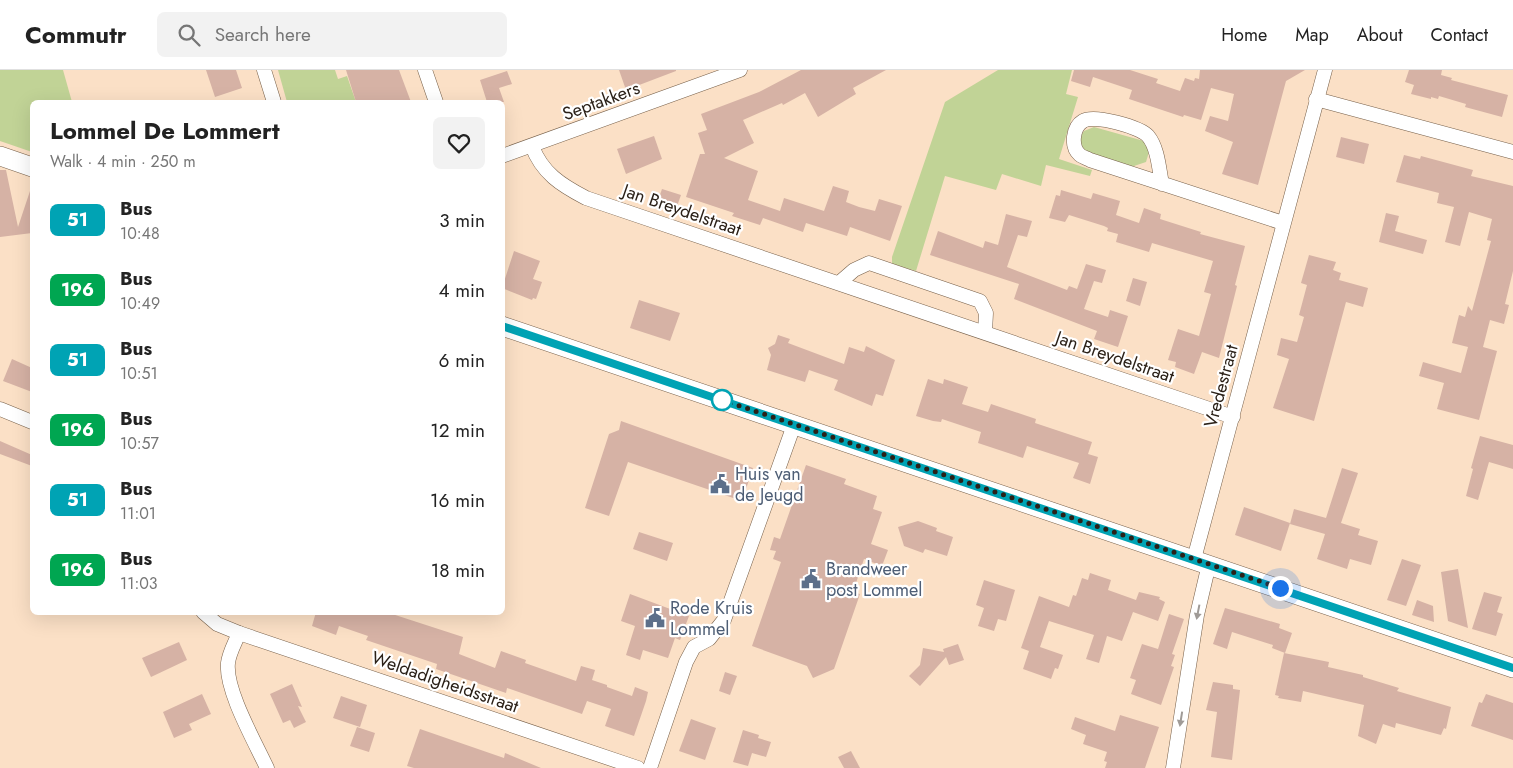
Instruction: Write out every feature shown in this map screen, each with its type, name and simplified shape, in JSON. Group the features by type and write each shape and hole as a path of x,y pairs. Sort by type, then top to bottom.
{"main road":[{"path":"0,156 30,166"},
{"path":"505,327 1513,668"}],"street":[{"path":"264,70 273,100"},
{"path":"426,70 435,100"},
{"name":"Septakkers","path":"505,155 740,70"},
{"name":"Vredestraat","path":"1173,768 1197,615 1201,562 1233,417 1325,70"},
{"path":"1316,100 1513,152"},
{"path":"1162,184 1154,145 1148,135 1138,130 1096,118 1084,120 1077,127 1074,135 1074,144 1079,154 1162,184 1283,223"},
{"name":"Jan Breydelstraat","path":"532,146 545,171 564,187 586,198 1233,417"},
{"path":"839,283 854,270 869,263 980,301 986,313 985,332"},
{"path":"0,409 30,421"},
{"path":"650,768 686,662 694,648 710,639 724,620 794,425"},
{"name":"Weldadigheidsstraat","path":"206,615 217,624 239,633 638,768"},
{"path":"239,633 228,661 228,674 233,692 266,768"}],"green space":[{"path":"0,70 63,70 71,100 30,100 30,151 0,141"},
{"path":"278,70 335,70 338,79 347,76 355,100 286,100"},
{"path":"998,70 1072,70 1066,94 1078,97 1059,159 1092,170 1090,176 1046,165 1041,186 1002,174 996,190 945,176 916,271 892,264 892,257 945,102"},
{"path":"1094,127 1144,141 1149,152 1146,162 1131,167 1084,151 1079,139 1084,131"}],"building":[{"path":"206,70 236,70 242,88 215,97"},
{"path":"346,70 399,70 410,100 355,100"},
{"path":"619,70 676,70 676,71 626,90"},
{"path":"801,70 886,70 853,88 856,94 818,117 805,93 783,105 782,103 743,120 754,143 724,158 758,171 748,200 780,211 784,198 824,211 833,186 849,191 846,202 859,207 875,211 879,199 902,206 890,241 850,227 847,236 806,223 803,232 763,218 760,225 732,216 734,213 686,197 700,154 705,154 698,133 707,130 701,114 759,92"},
{"path":"1074,70 1130,70 1158,79 1156,83 1180,91 1185,78 1194,81 1195,78 1199,79 1200,70 1305,70 1286,81 1258,185 1222,174 1233,142 1205,131 1210,116 1228,121 1234,94 1211,88 1201,120 1184,115 1183,117 1129,99 1132,90 1093,77 1090,87 1071,81"},
{"path":"1409,70 1442,70 1441,75 1452,78 1451,80 1508,95 1502,117 1465,107 1466,104 1439,96 1438,99 1431,97 1431,99 1411,94 1414,85 1405,82"},
{"path":"507,71 512,84 499,88 503,100 486,100 480,80"},
{"path":"654,136 662,159 626,174 617,149"},
{"path":"1341,137 1369,144 1364,164 1336,157"},
{"path":"1404,155 1420,159 1421,156 1473,170 1471,176 1513,186 1513,271 1505,304 1509,305 1504,324 1490,320 1483,347 1497,351 1479,420 1437,409 1444,383 1419,376 1423,362 1461,373 1468,347 1452,343 1459,315 1465,317 1468,306 1472,311 1491,241 1487,240 1492,219 1469,212 1460,246 1445,242 1454,207 1437,203 1439,193 1396,182"},
{"path":"0,170 6,170 18,227 30,191 30,233 0,237"},
{"path":"662,189 681,195 675,212 656,206"},
{"path":"1061,190 1091,199 1093,193 1120,201 1116,215 1139,223 1144,208 1161,214 1160,219 1201,232 1200,234 1245,246 1219,358 1202,352 1194,374 1175,367 1176,362 1168,360 1178,329 1199,336 1211,294 1204,292 1213,261 1152,243 1149,252 1116,242 1118,234 1107,231 1108,228 1069,215 1065,222 1049,218 1056,195 1060,196"},
{"path":"1386,213 1399,216 1395,231 1427,240 1423,254 1379,242"},
{"path":"1006,214 1032,221 1027,237 1018,235 1007,267 1067,290 1069,286 1077,289 1086,264 1106,270 1102,283 1094,281 1084,309 1108,317 1110,310 1128,316 1118,347 1094,339 1097,331 1014,299 1019,284 930,255 938,231 983,248 985,241 998,245"},
{"path":"514,251 540,261 533,279 542,282 536,299 533,298 532,300 505,289 505,279"},
{"path":"1309,255 1336,262 1333,270 1341,273 1339,280 1368,288 1363,307 1346,302 1314,421 1273,408 1289,359 1277,355 1281,338 1297,342 1304,317 1299,315 1307,285 1301,283"},
{"path":"1133,278 1147,282 1140,306 1126,301"},
{"path":"639,300 680,313 670,341 630,328"},
{"path":"778,335 790,339 788,343 844,364 849,347 864,352 866,346 895,360 883,396 876,394 872,406 834,390 838,380 809,370 805,382 767,370 771,355 768,348 775,344"},
{"path":"12,359 30,367 30,391 3,381"},
{"path":"928,379 943,384 944,379 968,387 962,404 988,412 991,404 1036,419 1035,423 1092,442 1088,454 1098,457 1090,484 1073,478 1079,463 1027,446 1023,458 978,443 981,432 942,419 941,422 916,416"},
{"name":"Huis van de Jeugd","path":"621,421 753,468 742,501 628,462 609,516 585,508 609,434 619,430"},
{"path":"1480,436 1513,445 1513,469 1489,462 1478,500 1466,496"},
{"path":"0,441 30,454 30,465 0,454"},
{"name":"Brandweer post Lommel","path":"806,465 846,479 844,484 877,496 873,509 882,512 871,544 888,550 882,566 864,559 853,592 860,594 834,669 813,678 807,666 752,646 781,562 773,559 776,551 770,550 774,537 780,539"},
{"path":"1342,468 1358,473 1341,523 1360,529 1358,535 1378,541 1371,565 1350,559 1347,569 1317,559 1325,534 1290,524 1294,509 1326,518"},
{"path":"1244,507 1290,523 1281,551 1235,535"},
{"path":"918,521 937,528 936,531 953,537 947,556 925,549 923,553 904,546 898,527"},
{"path":"639,532 673,543 667,561 633,549"},
{"path":"1402,559 1421,565 1406,606 1387,600"},
{"path":"1458,569 1468,628 1448,621 1441,572"},
{"path":"1090,573 1111,580 1108,590 1136,600 1139,592 1160,597 1159,599 1165,602 1158,621 1133,612 1122,641 1107,636 1099,663 1086,659 1094,635 1049,621 1040,647 1063,655 1058,669 1055,668 1051,679 1023,669 1029,651 1021,648 1039,596 1069,607 1073,595 1076,596 1082,578 1088,580"},
{"path":"984,580 1015,590 1006,621 998,619 994,631 978,626 984,608 976,605"},
{"path":"1484,592 1502,597 1497,612 1503,614 1496,636 1472,629"},
{"name":"Rode Kruis Lommel","path":"630,594 689,616 680,640 675,638 668,658 643,650 640,660 626,655 635,626 621,621"},
{"path":"1417,600 1433,606 1434,622 1412,615"},
{"path":"1225,608 1280,624 1279,628 1292,633 1285,653 1272,648 1273,645 1232,632 1227,649 1213,644"},
{"path":"1169,614 1184,619 1172,654 1175,655 1171,666 1174,667 1161,705 1131,694 1136,680 1130,678 1142,644 1158,649"},
{"path":"315,615 395,615 463,637 459,654 495,668 501,651 526,660 525,663 576,681 581,666 595,670 592,680 607,685 607,687 632,696 635,687 648,692 634,736 605,726 611,709 587,701 582,714 507,688 506,693 436,669 437,664 366,640 368,636 339,626 336,635 312,626"},
{"path":"179,642 187,660 151,677 142,658"},
{"path":"958,644 964,660 949,665 946,657 920,686 909,676 920,665 923,648 944,652 943,649"},
{"path":"1284,653 1329,662 1328,667 1363,675 1363,677 1399,688 1397,691 1451,707 1446,729 1444,728 1441,735 1396,723 1395,728 1383,724 1376,744 1358,736 1364,705 1303,691 1301,702 1278,698 1279,696 1275,695"},
{"path":"725,672 737,676 730,695 719,691"},
{"path":"1213,682 1233,685 1233,689 1240,690 1232,760 1211,757 1217,712 1206,710"},
{"path":"292,684 302,707 298,706 306,722 294,728 290,720 283,723 270,694"},
{"path":"202,694 211,714 189,724 192,730 174,738 163,712"},
{"path":"1486,694 1513,703 1513,740 1471,726 1479,702 1482,703"},
{"path":"341,696 367,705 360,727 333,718"},
{"path":"1120,715 1159,727 1145,768 1105,768 1107,762 1104,761 1107,752 1083,744 1086,735 1071,729 1075,717 1115,731"},
{"path":"691,719 716,728 705,760 679,751"},
{"path":"357,727 375,733 369,752 350,746"},
{"path":"420,729 504,758 505,753 541,768 414,768 407,766"},
{"path":"743,730 759,735 758,738 771,742 766,757 752,753 748,766 733,762"},
{"path":"851,751 860,768 844,768 838,757"}],"bus line":[{"name":"51","path":"505,327 1513,668"}],"place":[{"name":"Huis van de Jeugd","path":"720,484"},
{"name":"Brandweer post Lommel","path":"811,579"},
{"name":"Rode Kruis Lommel","path":"655,618"}],"route":[{"path":"722,400 1280,588"}]}
